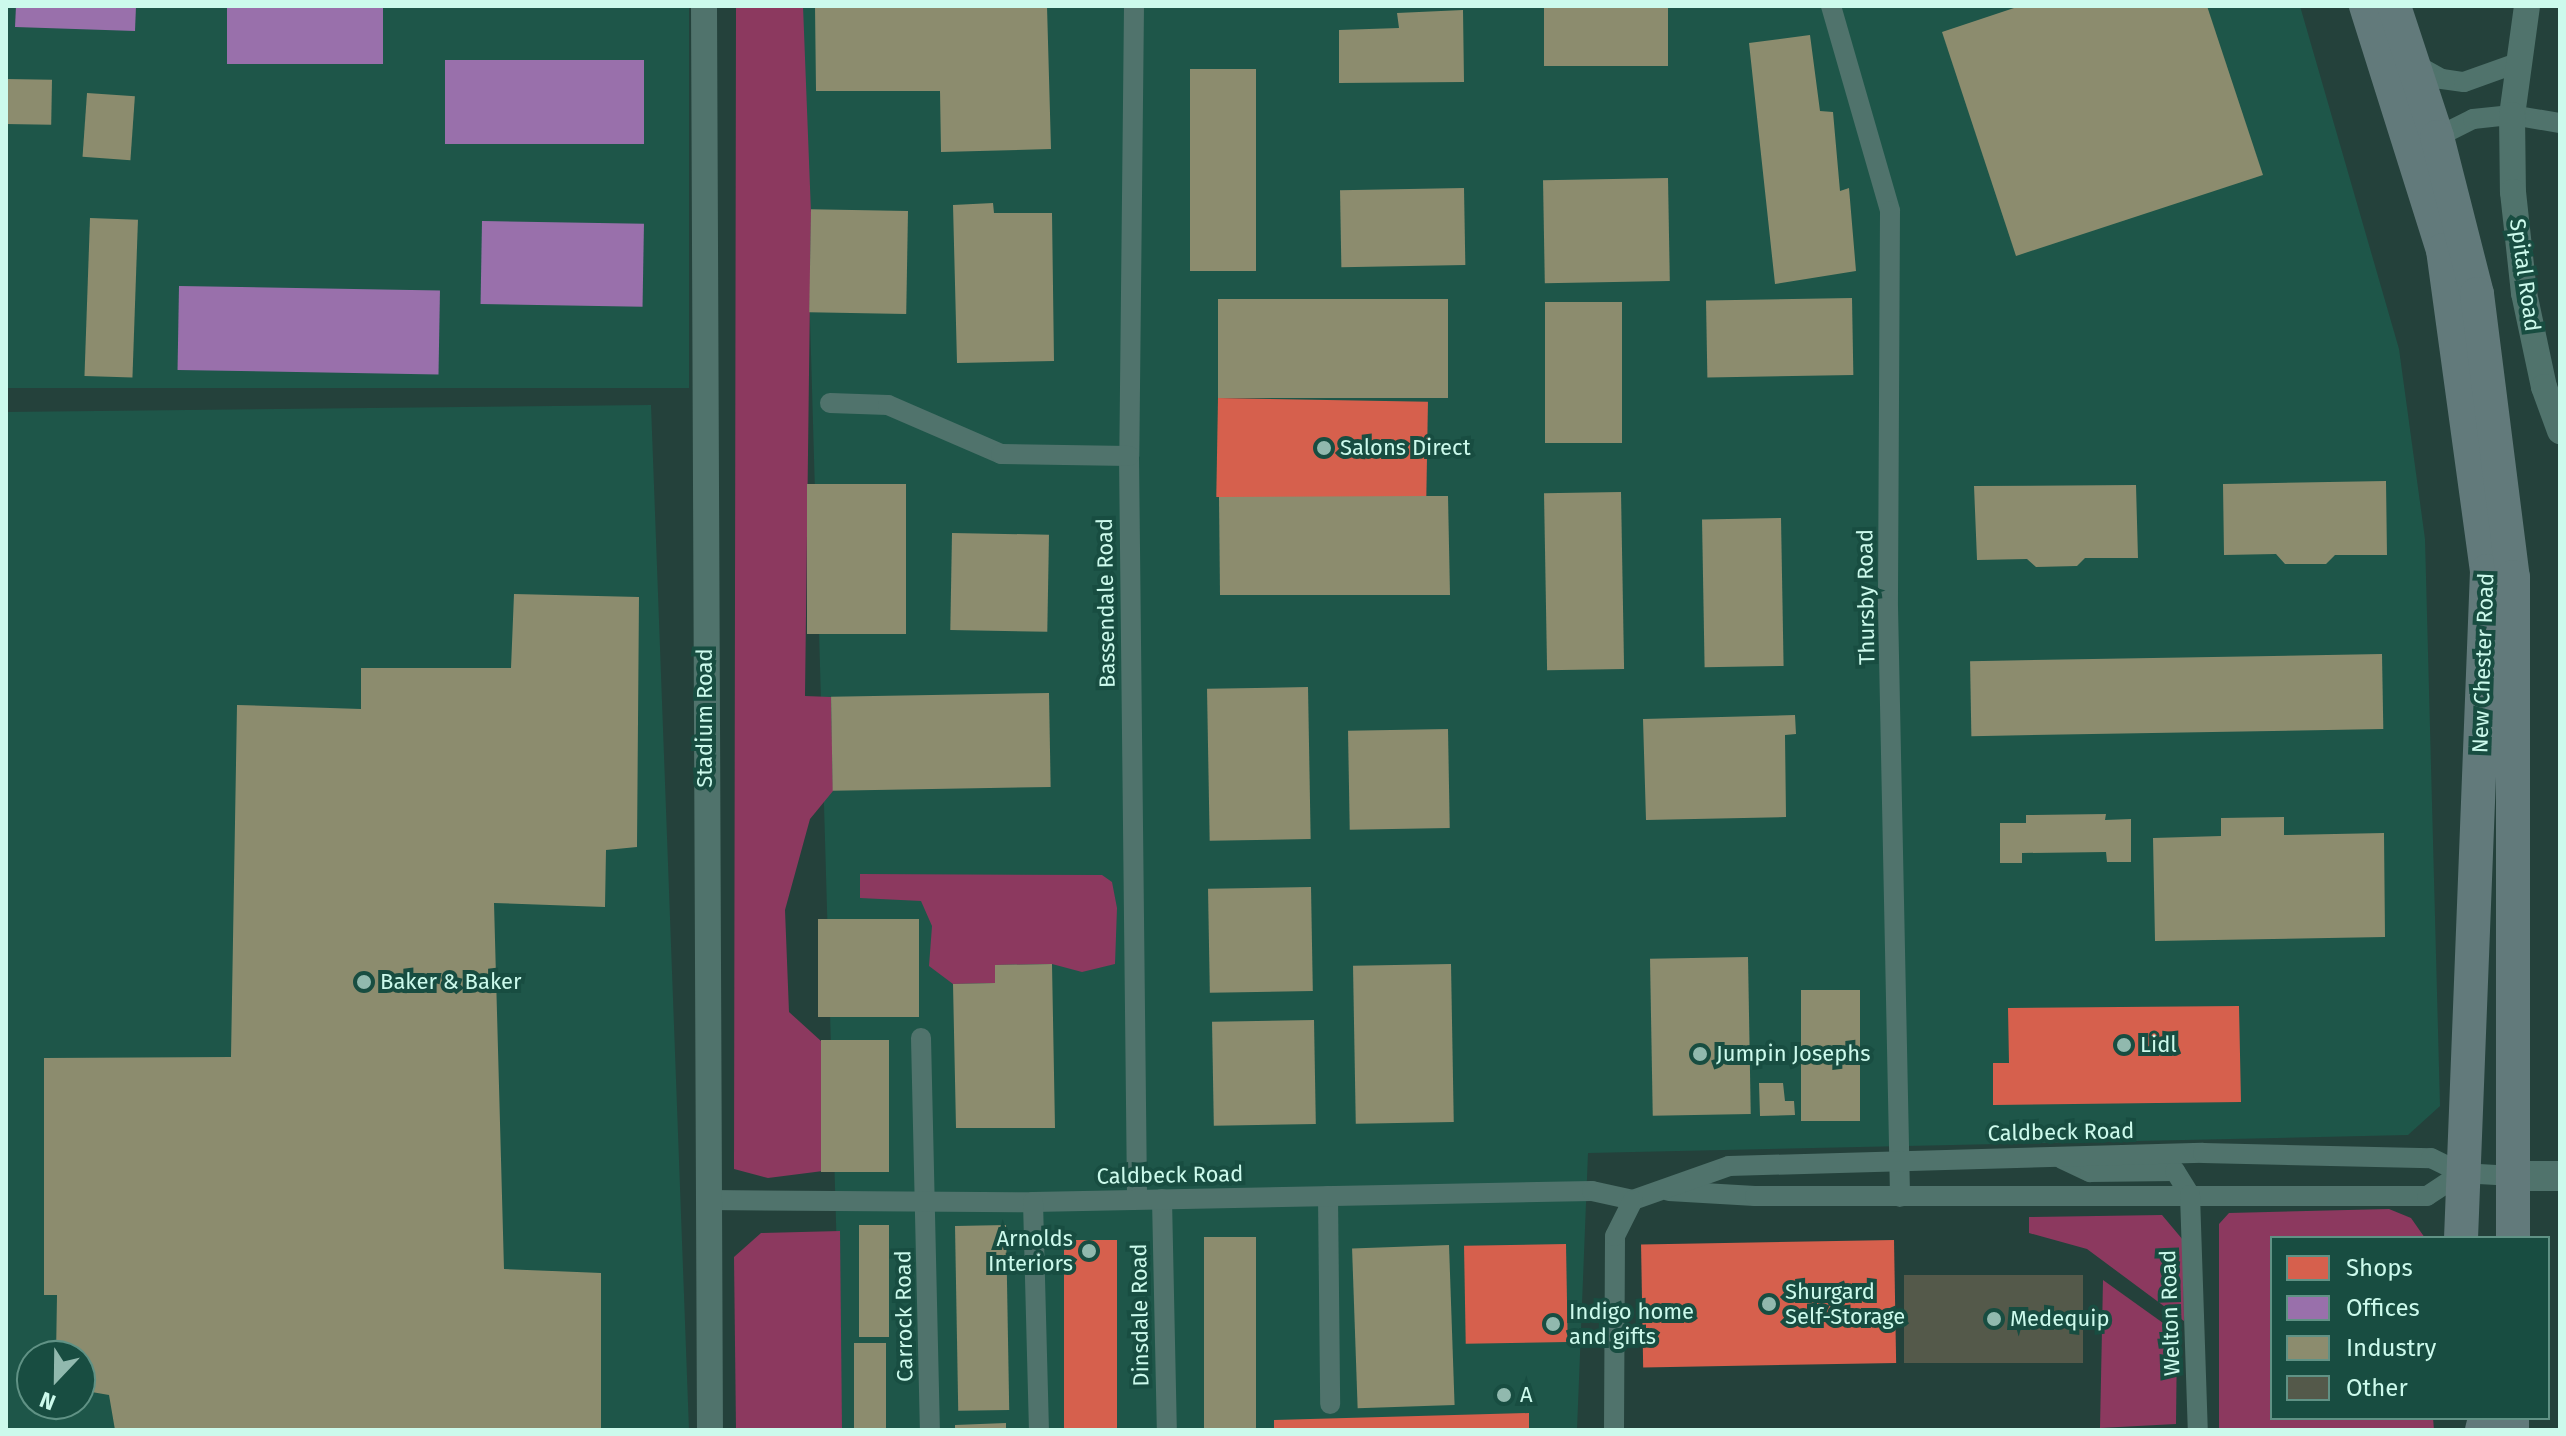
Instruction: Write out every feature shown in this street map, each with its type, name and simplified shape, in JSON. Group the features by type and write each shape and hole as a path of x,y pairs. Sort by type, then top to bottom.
{"highway":[{"name":"New Chester Road","path":"2366,6 2443,250 2487,571 2461,1236"},
{"name":"New Chester Road","path":"2394,6 2437,137 2477,294 2513,577 2513,1236"},
{"path":"2462,1173 2486,1139 2492,932 2513,827"},
{"path":"2489,1236 2489,1215 2513,1176"}],"main road":[{"path":"2513,1176 2560,1176"}],"street":[{"name":"Stadium Road","path":"704,6 710,1430"},
{"name":"Bassendale Road","path":"1134,6 1129,456 1137,1199"},
{"name":"Thursby Road","path":"1831,6 1890,211 1888,607 1900,1197"},
{"name":"Spital Road","path":"2527,6 2512,115 2524,293 2544,387 2560,431"},
{"path":"2411,62 2442,79 2464,82 2517,63"},
{"path":"2437,137 2473,119 2512,115 2560,123"},
{"path":"830,403 888,405 1001,454 1129,456"},
{"name":"Carrock Road","path":"921,1038 930,1430"},
{"path":"2057,1156 2090,1172 2175,1171 2190,1195"},
{"name":"Caldbeck Road","path":"707,1200 1033,1202 1592,1191 1633,1200 1729,1166 1899,1158 2431,1158 2462,1173 2513,1176"},
{"name":"Caldbeck Road","path":"1661,1190 1900,1197 2427,1196 2462,1173"},
{"name":"Welton Road","path":"2190,1195 2198,1430"},
{"path":"1328,1196 1330,1404"},
{"name":"Dinsdale Road","path":"1162,1199 1167,1430"},
{"path":"1614,1430 1615,1236 1633,1200"},
{"path":"1033,1202 1039,1430"}],"shaded area":[{"path":"6,6 689,6 689,388 6,388"},
{"path":"736,6 803,6 811,213 805,696 831,697 833,791 810,819 785,910 789,1012 821,1041 823,1171 768,1178 734,1169"},
{"path":"801,6 2300,6 2399,349 2425,539 2440,1106 2408,1135 1588,1153 1577,1430 842,1430"},
{"path":"651,405 689,1430 6,1430 6,412"},
{"path":"860,874 1102,875 1112,882 1117,908 1115,964 1082,972 1052,964 995,965 995,983 953,984 929,966 932,926 921,901 860,898"},
{"path":"2389,1209 2411,1218 2424,1236 2270,1236 2270,1420 2433,1420 2434,1430 2219,1430 2219,1224 2229,1213"},
{"path":"2162,1215 2183,1240 2184,1321 2087,1249 2029,1233 2029,1217"},
{"path":"840,1231 842,1430 736,1430 734,1257 761,1233"},
{"path":"2103,1280 2177,1333 2176,1424 2100,1428"}],"building: Shops":[{"name":"Salons Direct","path":"1218,398 1428,402 1426,501 1216,497"},
{"name":"Lidl","path":"2239,1006 2241,1102 1993,1105 1993,1063 2009,1063 2008,1008"},
{"path":"1064,1240 1117,1240 1117,1430 1064,1430"},
{"name":"Shurgard Self-Storage","path":"1894,1240 1896,1363 1643,1367 1641,1244"},
{"path":"1566,1244 1568,1342 1466,1344 1464,1246"},
{"path":"1529,1413 1529,1430 1274,1430 1274,1420"}],"building: Offices":[{"path":"16,6 136,6 135,31 15,27"},
{"path":"227,6 383,6 383,64 227,64"},
{"path":"445,60 644,60 644,144 445,144"},
{"path":"482,221 644,224 643,307 481,304"},
{"path":"179,286 440,291 438,375 178,370"}],"building: Industry":[{"path":"815,6 1047,6 1051,149 941,152 940,91 816,91"},
{"path":"1544,6 1668,6 1668,66 1544,66"},
{"path":"2020,6 2207,6 2263,175 2016,256 1942,32"},
{"path":"1463,10 1464,82 1339,83 1339,30 1399,28 1397,13"},
{"path":"1810,35 1820,111 1833,112 1840,191 1849,188 1856,271 1775,284 1749,43"},
{"path":"1190,69 1256,69 1256,271 1190,271"},
{"path":"6,79 52,80 51,125 6,124"},
{"path":"87,93 135,96 130,160 83,157"},
{"path":"1668,178 1670,281 1545,283 1543,180"},
{"path":"1464,188 1465,265 1341,267 1340,190"},
{"path":"993,203 994,213 1052,213 1054,361 957,363 953,205"},
{"path":"811,209 908,211 906,314 809,312"},
{"path":"90,218 138,220 132,378 84,376"},
{"path":"1852,298 1853,375 1707,378 1706,301"},
{"path":"1218,299 1448,299 1448,398 1218,398"},
{"path":"1545,302 1622,302 1622,443 1545,443"},
{"path":"2386,481 2387,555 2335,555 2326,564 2285,564 2276,554 2224,555 2223,484"},
{"path":"807,484 906,484 906,634 807,634"},
{"path":"2136,485 2138,558 2085,558 2077,566 2036,567 2027,559 1977,560 1974,486"},
{"path":"1621,492 1624,669 1547,670 1544,493"},
{"path":"1448,496 1450,595 1220,595 1219,497"},
{"path":"1781,518 1784,666 1705,667 1702,519"},
{"path":"952,533 1049,535 1047,632 950,630"},
{"name":"Baker & Baker","path":"514,594 639,597 637,847 606,850 605,907 494,903 504,1269 601,1273 601,1430 115,1430 109,1395 96,1393 96,1340 56,1340 57,1295 44,1295 44,1058 231,1057 237,705 361,709 361,668 511,668"},
{"path":"2382,654 2383,729 1971,736 1970,661"},
{"path":"1308,687 1311,839 1210,841 1207,689"},
{"path":"1049,693 1051,787 833,791 831,697"},
{"path":"1795,715 1796,734 1785,735 1786,817 1646,820 1643,719"},
{"path":"1448,729 1450,828 1350,830 1348,731"},
{"path":"2106,814 2105,820 2131,819 2131,862 2107,862 2106,852 2022,853 2022,863 2000,863 2000,823 2026,823 2026,815"},
{"path":"2284,817 2284,835 2384,833 2385,937 2155,941 2153,838 2221,836 2221,818"},
{"path":"1311,887 1313,991 1210,993 1208,889"},
{"path":"818,919 919,919 919,1017 818,1017"},
{"name":"Jumpin Josephs","path":"1748,957 1751,1114 1653,1116 1650,959"},
{"path":"1052,964 1055,1128 956,1128 953,984 995,983 995,965"},
{"path":"1451,964 1454,1122 1356,1124 1353,966"},
{"path":"1801,990 1860,990 1860,1121 1801,1121"},
{"path":"1314,1020 1316,1124 1214,1126 1212,1022"},
{"path":"821,1040 889,1040 889,1172 821,1172"},
{"path":"1759,1083 1783,1083 1785,1101 1794,1101 1795,1115 1760,1116"},
{"path":"859,1225 889,1225 889,1337 859,1337"},
{"path":"1006,1225 1009,1410 958,1411 955,1226"},
{"path":"1204,1237 1256,1237 1256,1430 1204,1430"},
{"path":"1449,1245 1455,1405 1358,1408 1352,1248"},
{"path":"854,1343 886,1343 886,1430 854,1430"},
{"path":"1006,1423 1006,1430 955,1430 955,1425"}],"building: Other":[{"name":"Medequip","path":"1904,1275 2083,1275 2083,1363 1904,1363"}],"place":[{"name":"Salons Direct","path":"1324,448"},
{"name":"Baker & Baker","path":"364,982"},
{"name":"Lidl","path":"2124,1045"},
{"name":"Jumpin Josephs","path":"1700,1054"},
{"name":"Arnolds Interiors","path":"1089,1251"},
{"name":"Shurgard Self-Storage","path":"1769,1304"},
{"name":"Medequip","path":"1994,1319"},
{"name":"Indigo home and gifts","path":"1553,1324"},
{"name":"A","path":"1504,1395"}]}
